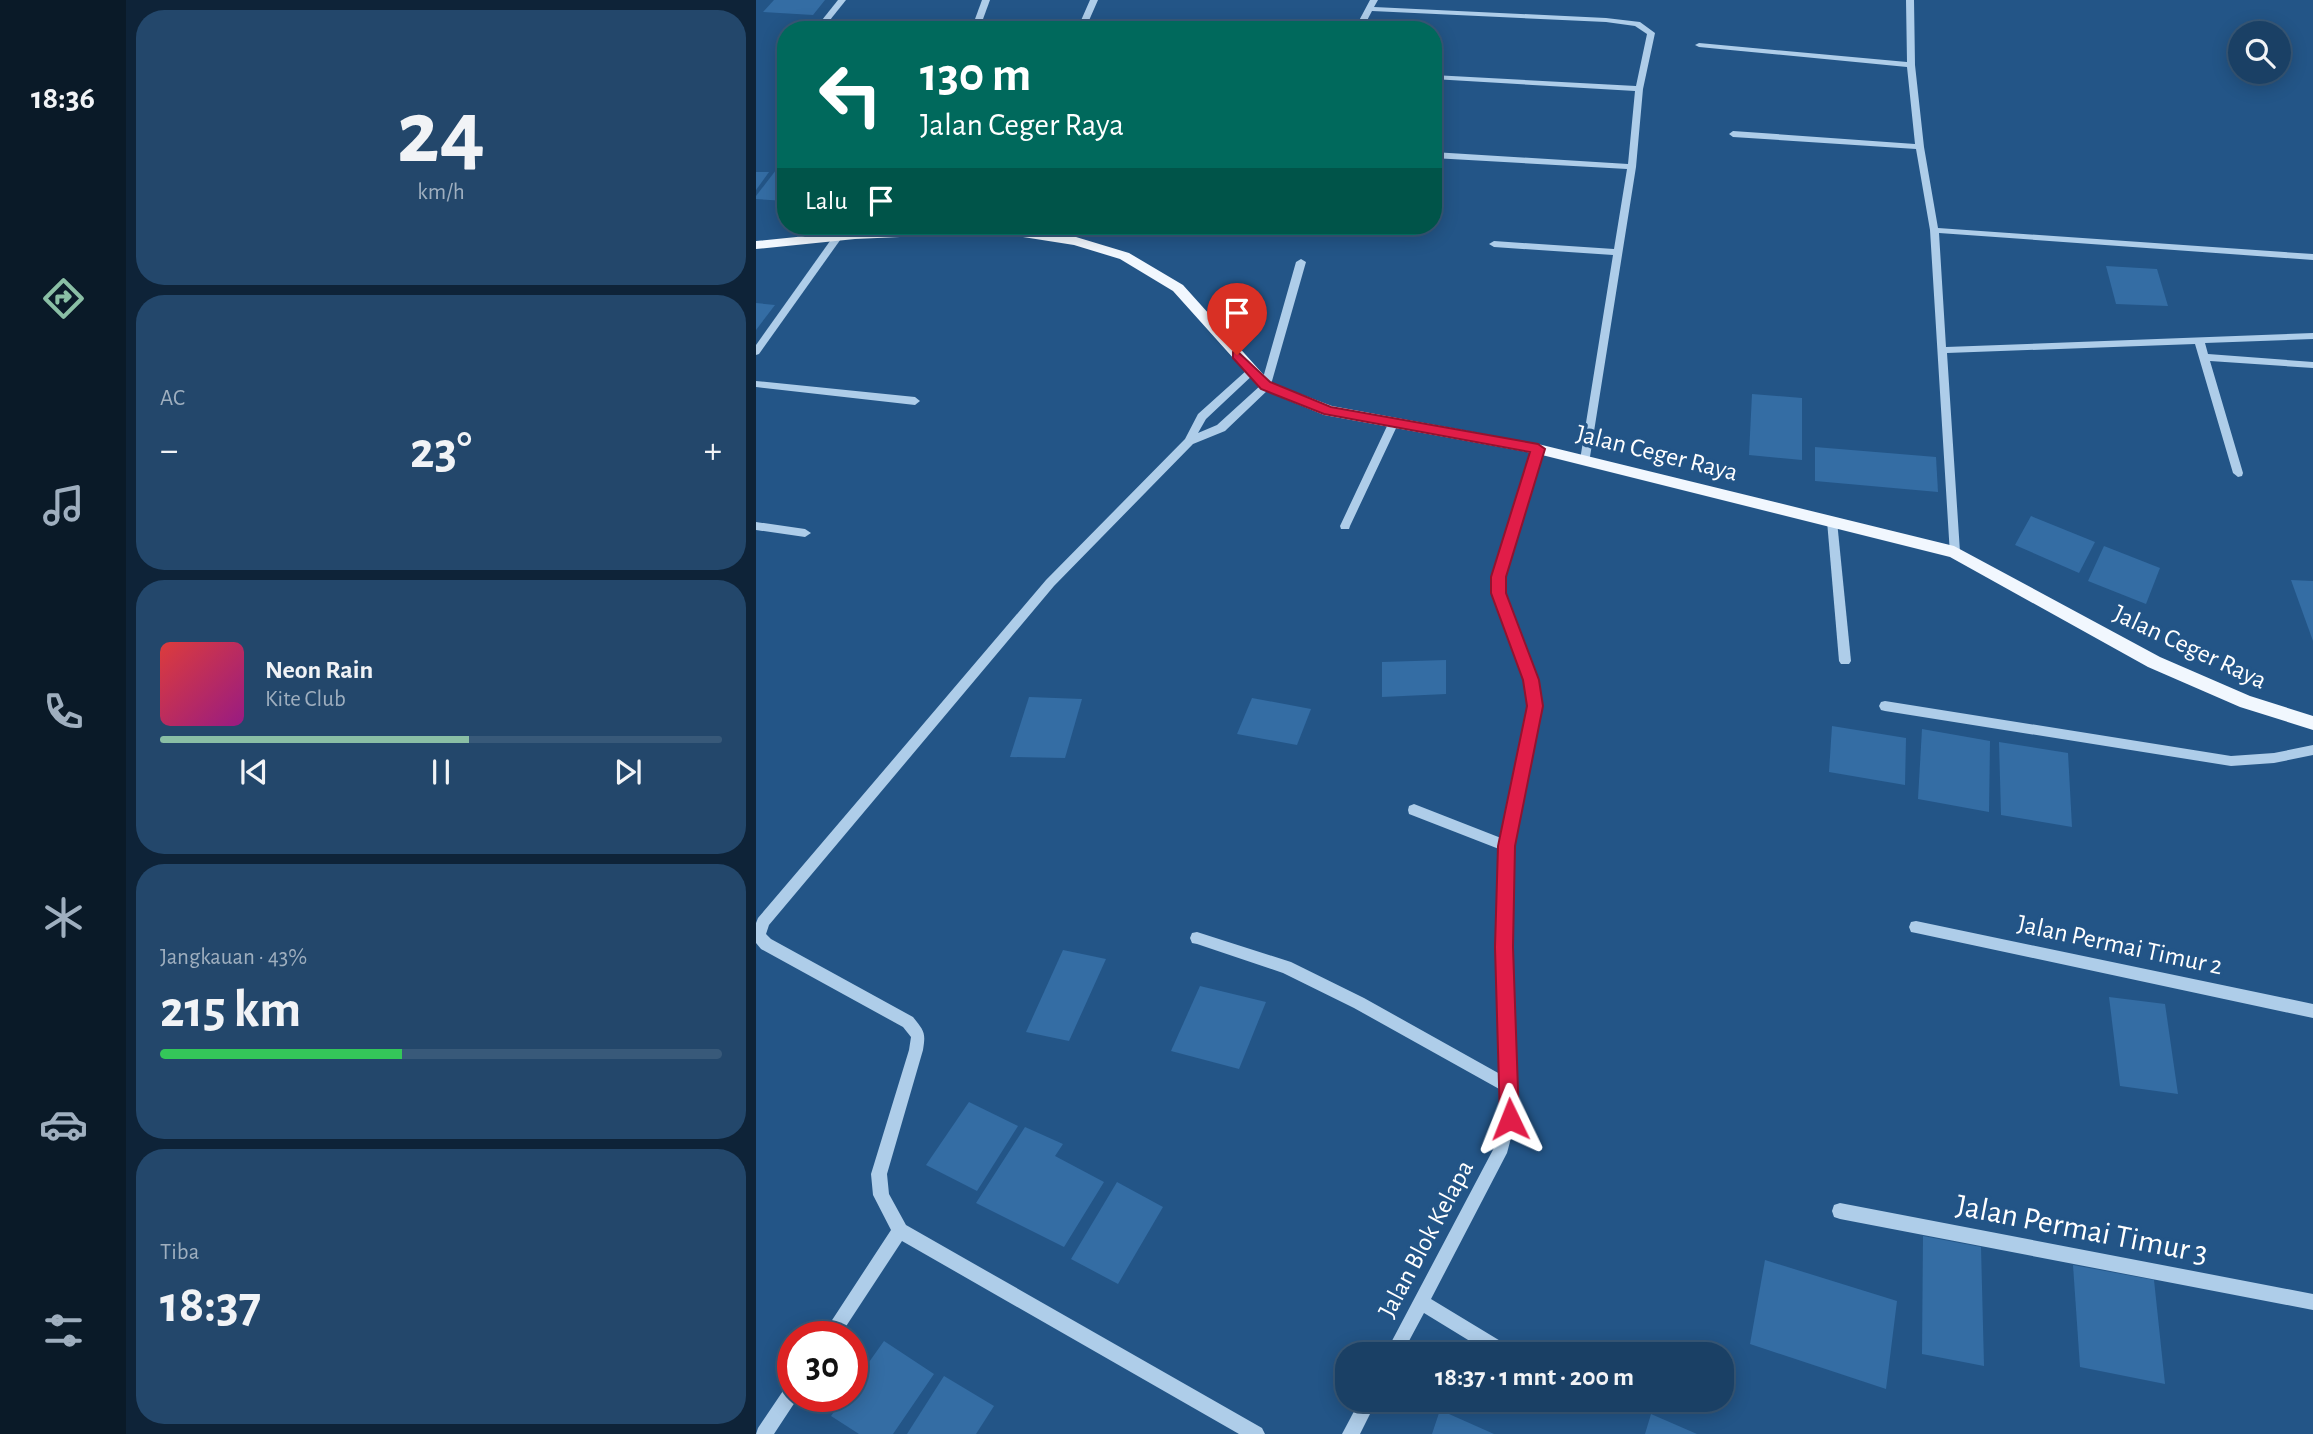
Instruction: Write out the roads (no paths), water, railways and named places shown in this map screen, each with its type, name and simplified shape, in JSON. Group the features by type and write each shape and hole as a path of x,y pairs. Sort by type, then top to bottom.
{"main road":[{"name":"Jalan Ceger Raya","path":"756,245 828,235"},
{"name":"Jalan Ceger Raya","path":"1036,235 1108,249 1167,279 1266,386 1329,411 1538,449 1954,552 2154,662 2246,702 2313,723"}],"street":[{"path":"825,21 842,0"},
{"path":"978,21 986,0"},
{"path":"1085,21 1094,0"},
{"path":"1910,0 1911,65 1920,147 1934,230 1954,552"},
{"path":"1363,21 1372,4 1637,24 1646,27 1651,41 1639,89 1632,166 1585,460"},
{"path":"1699,45 1911,65"},
{"path":"1442,78 1639,89"},
{"path":"1733,134 1920,147"},
{"path":"1442,155 1632,166"},
{"path":"1934,230 2313,257"},
{"path":"756,352 847,235"},
{"path":"1494,244 1618,252"},
{"path":"1189,441 1221,428 1266,386 1301,262"},
{"path":"1942,350 2313,336"},
{"path":"2199,341 2238,473"},
{"path":"2204,357 2313,365"},
{"path":"1251,372 1202,417 1189,441 1050,583 763,922 759,936 766,944 908,1022 918,1035 916,1050 879,1174 881,1195 900,1231 1255,1434"},
{"path":"756,384 915,401"},
{"path":"1345,526 1393,424"},
{"name":"Jalan Blok Kelapa","path":"1399,1342 1502,1148 1510,1119 1504,947 1506,846 1535,706 1531,680 1499,593 1498,577 1538,449"},
{"path":"1832,521 1845,661"},
{"path":"756,526 805,533"},
{"path":"1885,706 2231,761 2274,758 2313,750"},
{"path":"1414,810 1506,846"},
{"name":"Jalan Permai Timur 2","path":"1916,927 2313,1011"},
{"path":"1197,938 1286,967 1359,1003 1508,1086"},
{"name":"Jalan Permai Timur 3","path":"1840,1211 2313,1301"},
{"path":"840,1321 900,1231"},
{"path":"1421,1302 1486,1342"},
{"path":"764,1434 779,1412"},
{"path":"1351,1434 1363,1412"}]}
